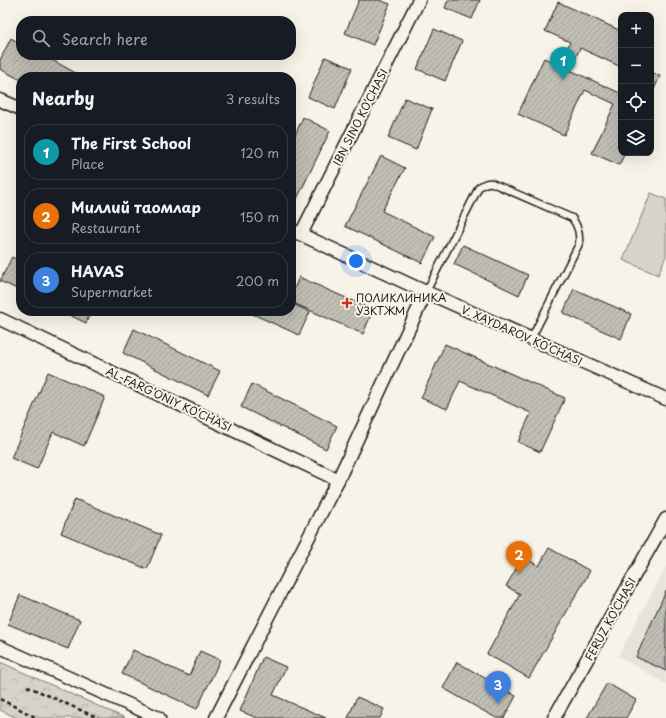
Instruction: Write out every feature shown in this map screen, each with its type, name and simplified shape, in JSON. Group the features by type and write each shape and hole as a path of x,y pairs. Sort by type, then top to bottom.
{"street":[{"name":"IBN SINO KO‘CHASI","path":"296,232 419,0"},
{"path":"0,100 16,108"},
{"name":"V. XAYDAROV KO‘CHASI","path":"296,232 426,292 666,399"},
{"path":"216,718 338,480 426,292"},
{"name":"AL-FARG‘ONIY KO‘CHASI","path":"0,319 338,480"},
{"name":"FERUZ KO‘CHASI","path":"554,718 666,519"},
{"path":"0,647 159,718"}],"lane":[{"path":"426,292 479,187 483,184 487,182 492,183 572,218 577,225 580,235 579,244 531,339"}],"path":[{"path":"26,686 98,718"},
{"path":"0,699 37,718"}],"shaded area":[{"path":"666,567 666,684 618,656"}],"green space":[{"path":"651,193 666,199 666,256 658,275 623,260"},
{"path":"0,662 125,718 17,718 0,710"}],"building":[{"path":"359,0 379,0 390,4 373,45 345,33"},
{"path":"448,0 480,0 472,19 445,8"},
{"path":"558,2 618,30 618,66 580,48 570,70 618,92 618,156 624,156 619,165 592,153 615,104 585,90 564,135 518,114 544,58 560,65 570,42 545,31"},
{"path":"434,29 462,41 445,81 417,69"},
{"path":"11,38 16,41 16,60 52,60 74,72 16,72 16,77 0,69 0,60"},
{"path":"325,57 352,68 335,109 308,97"},
{"path":"654,73 660,76 654,89"},
{"path":"405,98 432,109 416,150 388,138"},
{"path":"303,117 330,131 296,201 296,133"},
{"path":"381,156 405,168 382,211 435,237 422,263 345,226"},
{"path":"463,245 528,275 519,295 454,264"},
{"path":"12,257 16,259 16,289 0,281"},
{"path":"299,277 373,310 363,334 296,304 296,284"},
{"path":"574,289 631,314 621,339 563,313"},
{"path":"296,305 310,312 299,335 257,316 296,316"},
{"path":"71,316 89,316 86,323"},
{"path":"134,329 220,371 208,395 123,353"},
{"path":"445,344 565,398 540,452 518,442 531,413 460,381 447,409 421,398"},
{"path":"48,372 105,397 84,446 53,432 37,469 11,458"},
{"path":"252,384 337,426 326,449 241,407"},
{"path":"75,499 161,535 147,569 61,533"},
{"path":"549,548 590,571 529,678 487,654 520,594 506,586 523,557 539,566"},
{"path":"666,591 666,671 636,657"},
{"path":"20,595 80,620 68,649 8,624"},
{"path":"133,650 189,676 200,651 220,660 197,709 122,674"},
{"path":"263,657 286,667 273,695 326,718 257,718 240,711"},
{"path":"457,662 516,696 504,718 496,718 443,688"},
{"path":"607,683 636,700 626,718 587,718"},
{"path":"357,697 384,709 380,718 348,718"}],"place":[{"name":"The First School","path":"563,80"},
{"name":"ПОЛИКЛИНИКА УЗКТЖМ","path":"347,303"},
{"name":"Миллий таомлар","path":"519,574"},
{"name":"HAVAS","path":"498,704"}]}
